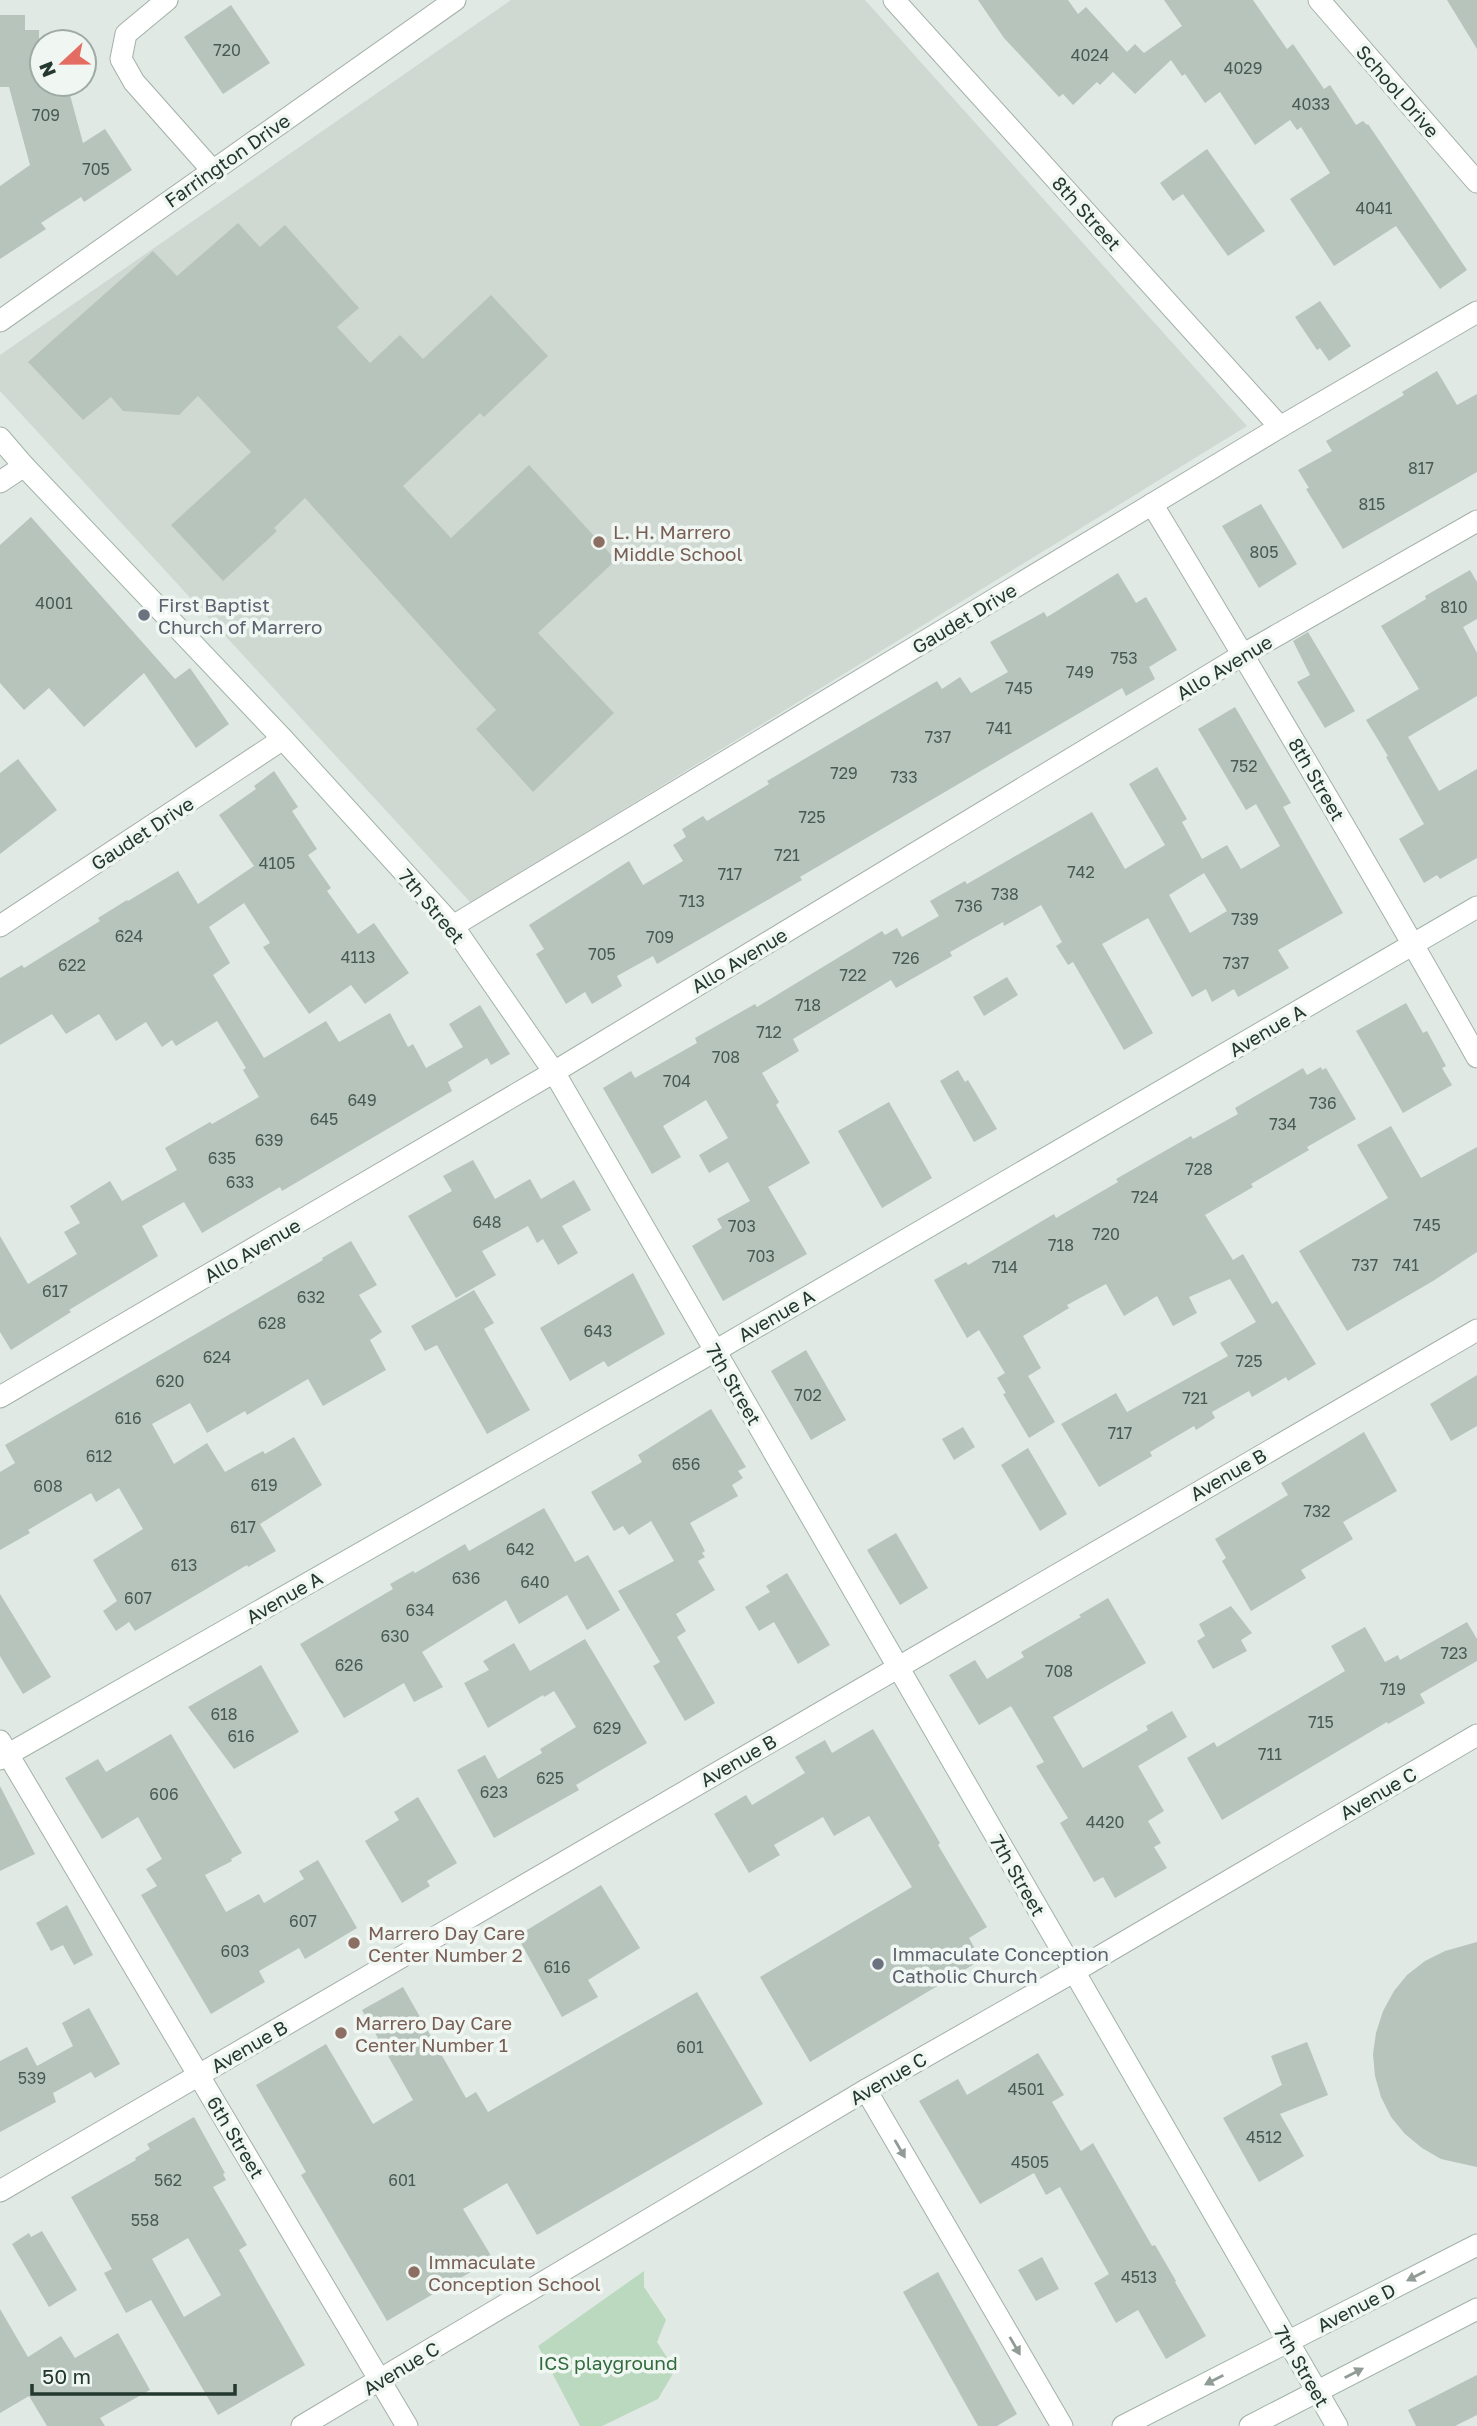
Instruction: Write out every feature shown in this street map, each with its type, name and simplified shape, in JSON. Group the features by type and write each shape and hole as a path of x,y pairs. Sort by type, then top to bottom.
{"street":[{"path":"167,0 126,34 121,59 134,82 212,170"},
{"name":"Farrington Drive","path":"0,321 455,0"},
{"name":"8th Street","path":"894,0 1280,427"},
{"name":"School Drive","path":"1319,0 1477,182"},
{"name":"Gaudet Drive","path":"453,926 1280,427 1477,312"},
{"name":"7th Street","path":"0,438 283,739 453,926 554,1072 1337,2426"},
{"path":"0,482 24,466"},
{"name":"8th Street","path":"1152,504 1244,654 1477,1057"},
{"name":"Allo Avenue","path":"0,1398 554,1072 1244,654 1477,521"},
{"name":"Gaudet Drive","path":"0,926 283,739"},
{"name":"Avenue A","path":"3,1752 715,1351 1477,907"},
{"name":"Avenue B","path":"0,2191 1477,1330"},
{"name":"Avenue C","path":"302,2426 866,2091 1477,1735"},
{"name":"6th Street","path":"3,1752 407,2426"},
{"path":"866,2091 1062,2426"},
{"name":"Avenue D","path":"1122,2426 1477,2245"},
{"path":"1250,2426 1477,2309"}],"shaded area":[{"name":"L. H. Marrero Middle School","path":"511,0 865,0 1247,426 471,903 0,391 0,355"}],"green space":[{"name":"ICS playground","path":"644,2271 644,2287 666,2320 657,2342 675,2370 658,2399 602,2426 580,2426 538,2346"}],"building":[{"path":"978,0 1068,0 1078,14 1086,7 1127,52 1135,44 1144,53 1182,26 1164,0 1253,0 1287,49 1293,44 1324,89 1330,85 1356,125 1363,121 1368,124 1467,270 1440,289 1396,226 1334,266 1290,199 1330,173 1301,127 1297,130 1290,120 1255,145 1220,92 1205,103 1185,74 1182,76 1171,60 1135,94 1113,72 1100,85 1097,82 1073,105 1063,94 1059,97 1004,38"},
{"path":"1447,0 1477,0 1477,49"},
{"path":"231,5 270,63 223,94 184,37"},
{"path":"0,15 25,15 25,30 28,30 28,98 71,98 83,143 105,129 132,170 84,202 81,197 41,223 46,229 0,259 0,186 30,165 9,87 0,87"},
{"path":"1207,149 1265,231 1228,256 1183,194 1173,201 1160,183"},
{"path":"238,223 260,247 285,225 359,308 337,327 370,363 400,335 423,359 491,295 548,356 484,417 480,413 403,486 451,538 529,465 616,560 538,633 614,713 533,792 476,729 496,710 305,498 274,528 277,531 223,581 171,525 251,452 198,396 179,415 123,411 111,397 83,420 28,362 153,251 177,276"},
{"path":"1320,301 1351,346 1329,361 1320,348 1317,350 1295,317"},
{"path":"1437,371 1457,405 1477,394 1477,472 1343,549 1306,489 1309,488 1298,470 1332,451 1326,441 1404,395 1402,392"},
{"path":"1261,504 1297,564 1259,588 1222,526"},
{"path":"31,517 175,679 190,668 229,724 196,748 144,673 84,727 49,688 24,710 0,683 0,545"},
{"path":"1470,570 1477,582 1477,619 1463,627 1477,653 1477,696 1408,737 1439,791 1477,769 1477,858 1440,879 1437,875 1424,883 1399,839 1424,824 1366,720 1419,689 1381,626"},
{"path":"1118,573 1136,603 1146,597 1177,650 1149,667 1155,679 1126,696 1122,688 657,964 653,956 617,976 622,986 592,1004 585,992 566,1004 536,954 544,949 529,925 629,861 643,885 683,861 673,845 686,837 682,829 703,816 707,821 769,784 767,781 937,681 942,689 960,677 971,693 1008,672 990,642 1044,612 1047,617"},
{"path":"1308,632 1355,711 1325,728 1297,682 1310,675 1293,641"},
{"path":"1235,707 1291,803 1283,807 1343,913 1278,950 1289,968 1238,997 1234,989 1212,1002 1206,989 1192,997 1148,918 1102,944 1153,1033 1124,1050 1073,962 1068,965 1056,946 1062,942 1041,905 1004,926 1003,922 950,952 952,956 896,988 891,980 793,1039 799,1051 762,1073 779,1102 776,1105 810,1163 768,1187 807,1254 723,1301 692,1246 722,1228 717,1219 750,1201 728,1162 709,1173 699,1155 728,1138 706,1100 663,1126 681,1157 652,1174 603,1088 631,1071 635,1078 697,1043 695,1038 755,1004 757,1007 882,931 885,935 897,928 902,937 939,916 930,901 965,881 967,884 1092,812 1125,869 1165,845 1129,784 1157,767 1187,819 1182,822 1202,859 1227,845 1241,869 1280,846 1256,804 1246,810 1198,729","holes":["1204,873 1227,911 1190,933 1169,895"]},
{"path":"18,759 57,810 0,854 0,773"},
{"path":"274,771 298,807 292,811 317,849 308,855 331,888 327,891 358,934 374,923 409,973 365,1004 351,985 309,1014 263,947 270,943 244,903 209,927 230,963 213,975 264,1058 326,1021 339,1042 390,1013 408,1047 413,1044 426,1068 463,1047 449,1024 480,1005 510,1054 491,1065 487,1058 448,1082 452,1091 282,1191 280,1187 202,1233 184,1202 142,1226 158,1256 69,1310 71,1312 11,1350 0,1332 0,1236 28,1284 77,1254 64,1232 80,1223 70,1206 110,1181 122,1201 177,1170 165,1148 259,1097 243,1070 246,1068 217,1021 176,1046 172,1040 162,1047 146,1022 116,1041 99,1014 66,1034 52,1014 0,1045 0,978 22,965 24,968 100,921 98,918 178,871 198,904 254,866 219,815 256,789 254,786"},
{"path":"1007,977 1018,995 984,1016 973,997"},
{"path":"1406,1003 1423,1033 1427,1031 1446,1066 1442,1068 1452,1085 1403,1113 1356,1031"},
{"path":"1321,1067 1322,1070 1326,1068 1356,1119 1307,1147 1309,1150 1205,1215 1233,1260 1243,1254 1272,1304 1277,1301 1316,1364 1288,1381 1286,1377 1252,1397 1249,1391 1212,1412 1215,1418 1196,1430 1194,1426 1150,1452 1152,1456 1099,1487 1061,1424 1116,1393 1127,1412 1228,1356 1220,1343 1256,1322 1230,1279 1189,1297 1197,1313 1173,1326 1157,1296 1124,1316 1106,1284 1067,1305 1069,1308 1023,1336 1041,1368 1028,1376 1055,1422 1029,1438 1003,1394 1006,1393 997,1378 1005,1373 979,1330 967,1338 934,1280 966,1262 968,1265 1054,1214 1056,1218 1118,1182 1116,1179 1191,1136 1193,1139 1238,1114 1235,1108 1303,1068 1307,1075"},
{"path":"958,1070 965,1082 968,1080 997,1129 974,1142 940,1081"},
{"path":"889,1102 932,1178 882,1208 838,1131"},
{"path":"1391,1126 1421,1178 1477,1147 1477,1252 1347,1331 1299,1251 1388,1198 1357,1145"},
{"path":"473,1160 495,1199 530,1179 541,1199 574,1180 591,1210 562,1226 578,1253 558,1265 543,1239 537,1243 528,1226 482,1251 496,1275 456,1298 408,1216 452,1191 443,1176"},
{"path":"351,1241 377,1285 359,1295 382,1332 370,1340 386,1370 323,1406 308,1379 247,1415 245,1411 207,1433 190,1403 152,1424 174,1464 207,1443 225,1472 294,1437 322,1485 260,1524 276,1551 248,1567 247,1565 135,1631 129,1622 116,1631 103,1611 117,1601 93,1560 143,1529 119,1488 96,1502 91,1493 0,1550 0,1472 15,1463 5,1445 323,1260 322,1258"},
{"path":"633,1273 665,1334 608,1367 604,1361 570,1381 540,1328"},
{"path":"474,1290 494,1323 484,1329 530,1410 487,1434 437,1345 425,1351 411,1326"},
{"path":"806,1350 846,1420 811,1440 771,1371"},
{"path":"1477,1375 1477,1426 1451,1441 1430,1404"},
{"path":"711,1409 746,1467 738,1471 743,1478 732,1485 738,1496 690,1523 705,1551 702,1553 705,1557 698,1561 715,1590 676,1614 686,1631 677,1637 715,1703 685,1721 653,1666 660,1662 618,1591 674,1561 651,1521 629,1535 623,1526 614,1531 591,1492 642,1462 638,1455"},
{"path":"963,1427 975,1447 954,1460 942,1439"},
{"path":"1364,1432 1397,1491 1343,1522 1353,1539 1301,1570 1306,1578 1251,1611 1222,1561 1226,1558 1215,1539 1288,1495 1281,1483"},
{"path":"1028,1448 1067,1514 1040,1531 1001,1465"},
{"path":"544,1508 575,1562 588,1555 620,1610 587,1630 567,1595 519,1624 506,1600 422,1652 443,1687 414,1702 404,1683 344,1718 300,1644 393,1589 390,1584 413,1571 415,1573 465,1544 469,1551"},
{"path":"896,1533 928,1588 900,1605 867,1550"},
{"path":"787,1573 830,1645 798,1664 774,1622 759,1631 745,1607 770,1592 766,1586"},
{"path":"0,1594 51,1677 23,1694 0,1656"},
{"path":"1108,1598 1146,1663 1053,1717 1083,1768 1148,1730 1146,1726 1172,1711 1187,1737 1138,1766 1164,1811 1148,1821 1161,1843 1154,1847 1167,1868 1115,1898 1103,1877 1094,1882 1060,1823 1068,1818 1036,1766 1044,1762 1011,1706 979,1725 949,1675 975,1660 987,1679 1024,1657 1021,1652"},
{"path":"1231,1606 1252,1633 1241,1640 1247,1651 1213,1669 1197,1641 1205,1636 1199,1624"},
{"path":"1467,1622 1477,1639 1477,1661 1420,1694 1425,1703 1388,1724 1387,1722 1222,1820 1187,1758 1214,1742 1217,1747 1345,1671 1331,1646 1365,1627 1385,1662 1398,1655 1400,1660"},
{"path":"585,1639 647,1743 576,1785 579,1790 494,1838 457,1770 485,1755 498,1779 542,1753 540,1749 576,1727 554,1691 488,1728 464,1683 489,1670 483,1661 514,1643 530,1671"},
{"path":"261,1665 299,1732 234,1769 188,1707"},
{"path":"873,1729 987,1927 969,1938 981,1960 810,2062 760,1977 912,1887 869,1816 834,1836 823,1817 774,1845 780,1855 749,1873 714,1814 746,1795 752,1805 805,1773 795,1757 825,1740 832,1753"},
{"path":"171,1734 242,1853 205,1875 226,1912 259,1894 264,1903 304,1879 299,1871 318,1860 357,1928 305,1959 299,1948 259,1971 265,1982 211,2014 141,1895 157,1886 146,1869 162,1859 138,1817 102,1839 65,1778 98,1759 106,1772"},
{"path":"0,1786 35,1854 0,1871"},
{"path":"418,1797 457,1863 427,1881 430,1886 402,1903 365,1841 399,1820 394,1812"},
{"path":"601,1885 640,1948 588,1980 598,1997 562,2017 517,1936"},
{"path":"67,1905 93,1955 74,1965 63,1945 51,1951 36,1923"},
{"path":"1477,1942 1477,2167 1441,2159 1405,2134 1391,2117 1381,2097 1373,2054 1383,2011 1407,1975 1425,1961 1445,1951"},
{"path":"403,1987 466,2098 476,2092 488,2112 697,1992 763,2104 537,2235 507,2183 463,2209 493,2259 387,2321 301,2175 306,2172 256,2085 326,2044 373,2124 413,2100 362,2010"},
{"path":"89,2008 120,2064 95,2078 91,2072 53,2093 56,2102 0,2132 0,2061 27,2047 37,2066 73,2046 62,2023"},
{"path":"1307,2042 1328,2095 1280,2114 1304,2156 1259,2182 1223,2118 1282,2085 1271,2056"},
{"path":"1038,2053 1064,2095 1052,2102 1081,2151 1093,2143 1206,2336 1166,2359 1138,2310 1116,2323 1094,2283 1109,2274 1060,2187 1046,2195 1034,2173 980,2204 919,2101 958,2079 967,2095"},
{"path":"194,2117 225,2173 223,2174 226,2180 213,2187 247,2245 239,2250 305,2365 218,2415 151,2300 126,2313 104,2273 112,2269 71,2197 136,2160 135,2158 150,2149 147,2144","holes":["188,2238 221,2295 184,2317 152,2259"]},
{"path":"42,2231 77,2290 49,2307 12,2244 29,2233 31,2237"},
{"path":"1042,2257 1059,2289 1036,2301 1018,2270"},
{"path":"938,2272 1017,2414 997,2426 978,2426 903,2292"},
{"path":"0,2309 28,2357 61,2336 75,2358 118,2333 150,2390 100,2418 105,2426 47,2426 29,2396 0,2413"},
{"path":"1477,2375 1477,2415 1455,2426 1416,2426 1408,2410"}],"place":[{"name":"L. H. Marrero Middle School","path":"599,542"},
{"name":"First Baptist Church of Marrero","path":"144,615"},
{"name":"Marrero Day Care Center Number 2","path":"354,1943"},
{"name":"Immaculate Conception Catholic Church","path":"878,1964"},
{"name":"Marrero Day Care Center Number 1","path":"341,2033"},
{"name":"Immaculate Conception School","path":"414,2272"}]}
